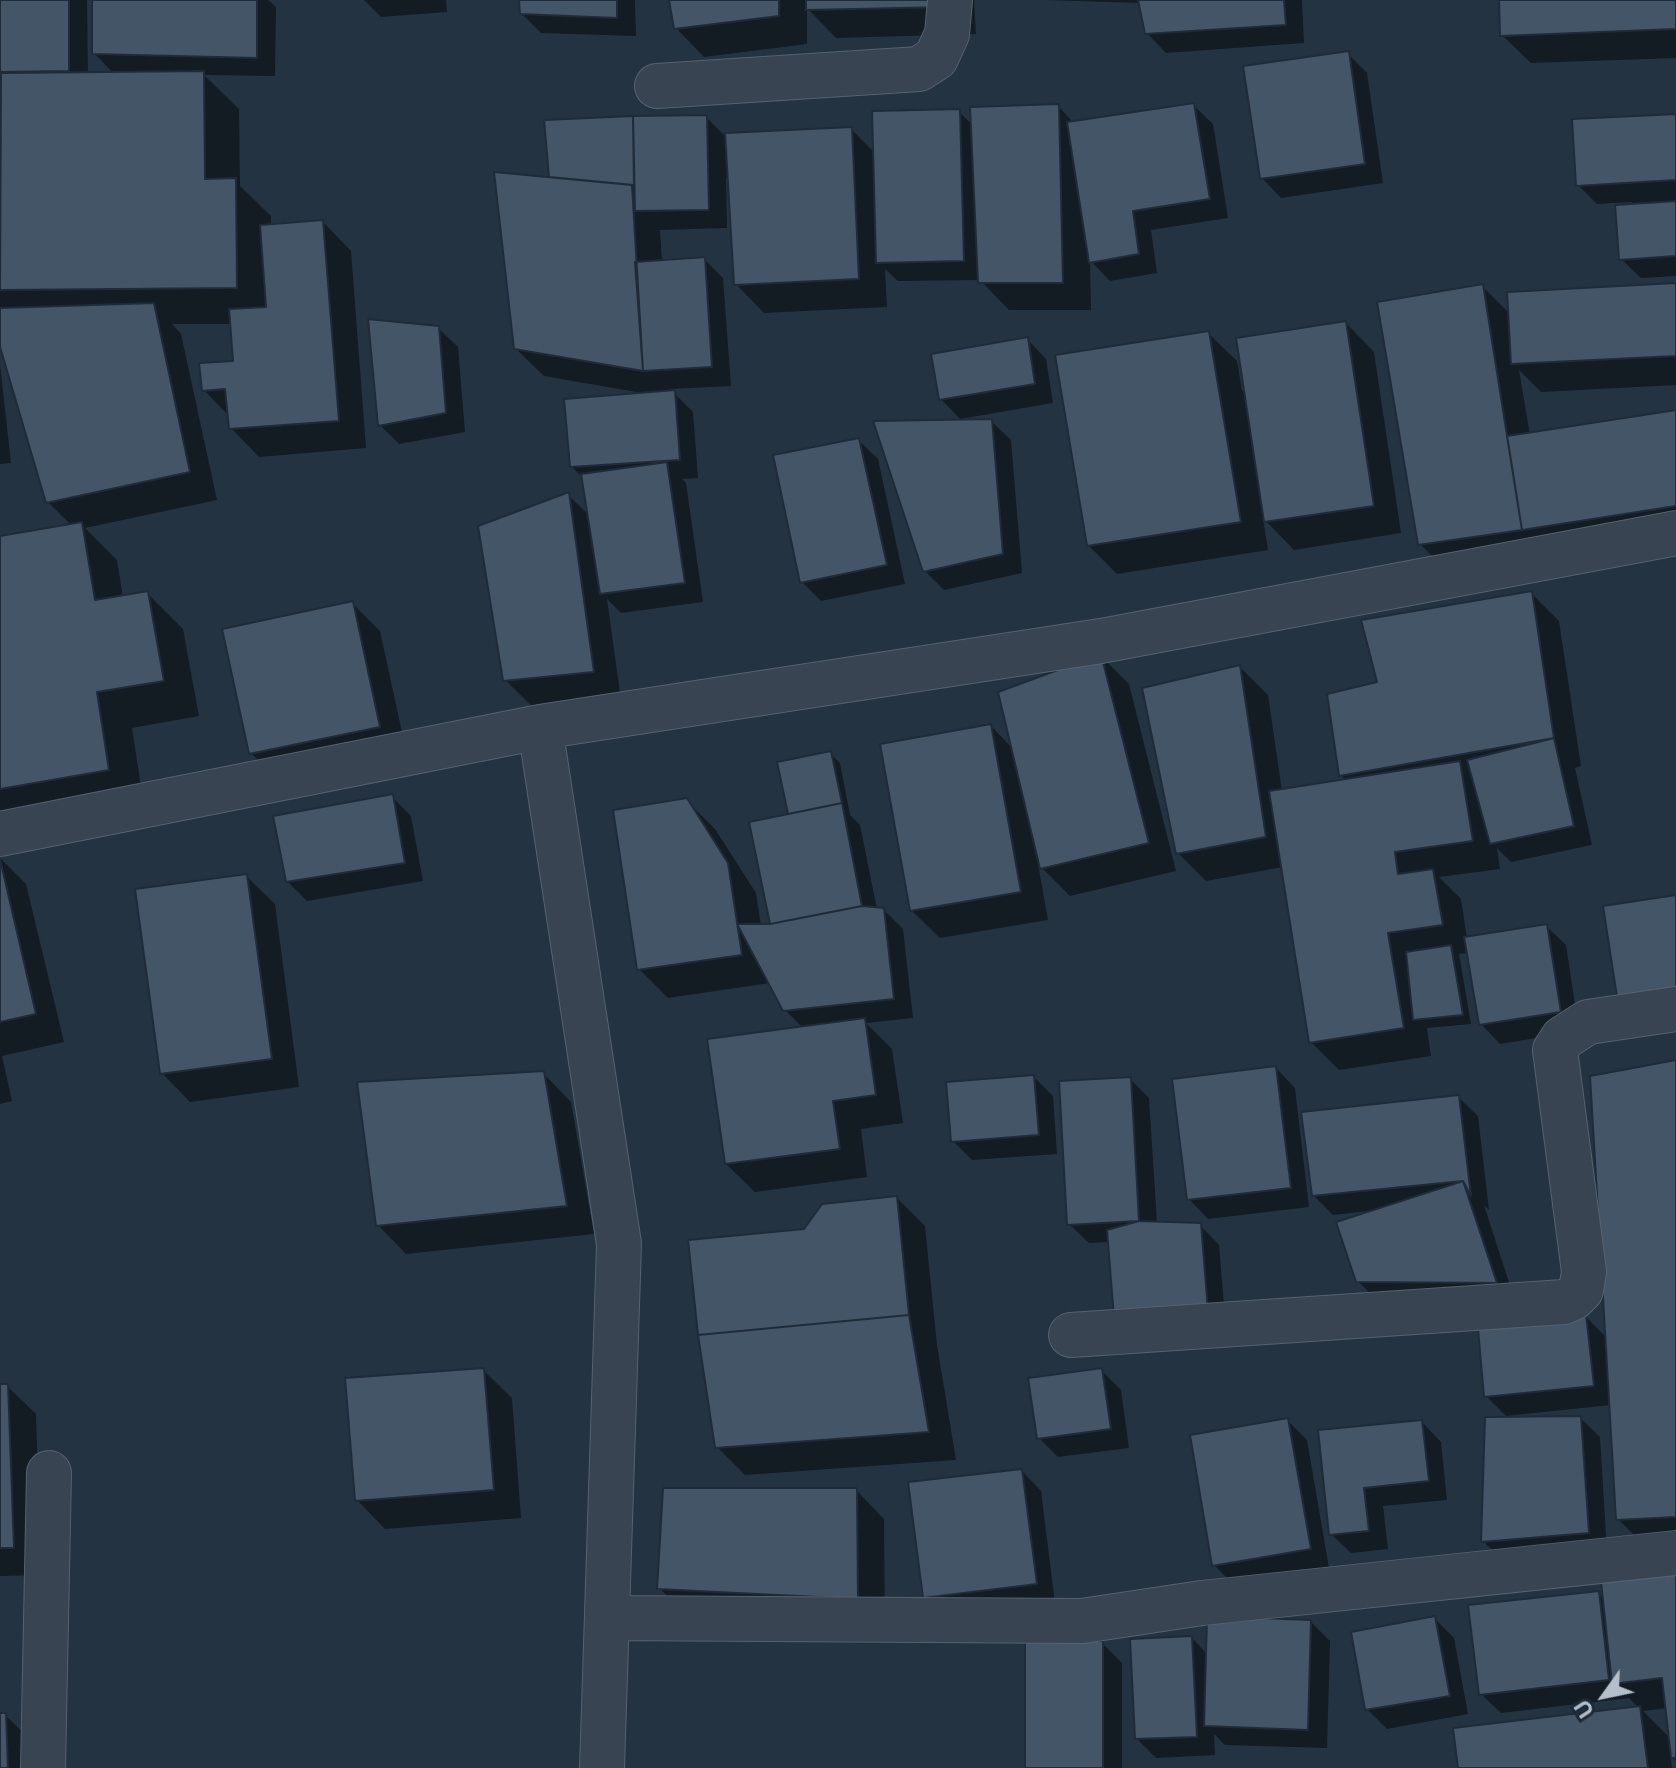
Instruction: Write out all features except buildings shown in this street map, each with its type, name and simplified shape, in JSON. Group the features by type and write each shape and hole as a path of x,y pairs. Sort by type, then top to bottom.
{"street":[{"path":"657,86 919,69 936,58 947,34 950,0"},
{"path":"0,834 540,727 1101,641 1676,533"},
{"path":"540,727 619,1244 602,1768"},
{"path":"1071,1335 1564,1302 1573,1298 1581,1290 1584,1272 1555,1050 1563,1038 1588,1022 1676,1009"},
{"path":"43,1768 49,1473"},
{"path":"607,1618 1082,1621 1202,1603 1676,1553"}]}
